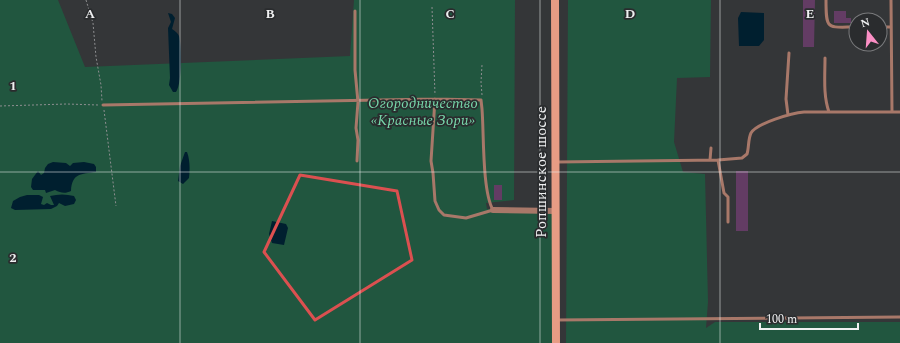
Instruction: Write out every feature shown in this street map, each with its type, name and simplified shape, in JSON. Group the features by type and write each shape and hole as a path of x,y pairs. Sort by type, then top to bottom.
{"main road":[{"name":"Ропшинское шоссе","path":"555,0 556,343"}],"street":[{"path":"493,210 555,211"}],"lane":[{"path":"826,0 826,19 829,24 833,27 848,27"},
{"path":"891,0 892,112"},
{"path":"355,11 355,70 358,102 356,128 358,140 356,161"},
{"path":"788,115 786,99 789,53"},
{"path":"825,58 825,92 829,112"},
{"path":"103,105 435,100 481,100 486,181 489,203 493,210 466,218 444,215 439,210 435,200 431,161 435,100"},
{"path":"555,162 718,160 742,158 745,157 748,150 750,134 755,128 788,115 804,112 900,112"},
{"path":"710,160 711,148"},
{"path":"718,160 724,193 728,197 728,222"},
{"path":"556,320 900,317"}],"path":[{"path":"432,7 435,100"},
{"path":"481,100 482,91 480,82 482,65"},
{"path":"0,106 67,104 103,105"}],"highlighted area":[{"path":"300,175 397,191 412,260 315,320 264,252"}],"green space":[{"name":"Огородничество «Красные Зори»","path":"0,0 58,0 85,67 350,56 354,0 515,0 514,200 486,203 487,209 552,209 552,343 0,343"},
{"path":"568,0 711,0 710,77 677,78 674,142 683,172 705,174 708,302 706,328 715,322 900,322 900,343 566,343"}],"water":[{"path":"741,12 764,13 764,40 759,46 739,46 738,18"},
{"path":"168,13 172,14 175,18 172,29 178,34 180,41 180,73 176,92 173,92 169,85 168,28 171,22"},
{"path":"185,152 187,152 190,165 189,178 183,184 178,181 180,166"},
{"path":"53,162 66,163 70,166 73,163 84,162 94,164 96,167 96,172 82,174 75,178 71,191 67,193 55,190 46,193 45,190 33,190 31,187 32,179 38,171 41,175 44,173 48,164"},
{"path":"27,195 39,195 43,197 41,204 44,205 47,203 54,205 50,196 56,195 74,196 76,200 74,204 65,206 59,203 51,209 15,210 11,208 13,201"},
{"path":"272,221 286,224 288,228 284,245 272,243 269,234"}],"building":[{"path":"803,0 815,0 814,47 803,47"},
{"path":"834,11 846,11 848,23 834,23"},
{"path":"736,171 748,171 748,231 736,231"},
{"path":"494,185 502,185 502,200 494,200"}]}
